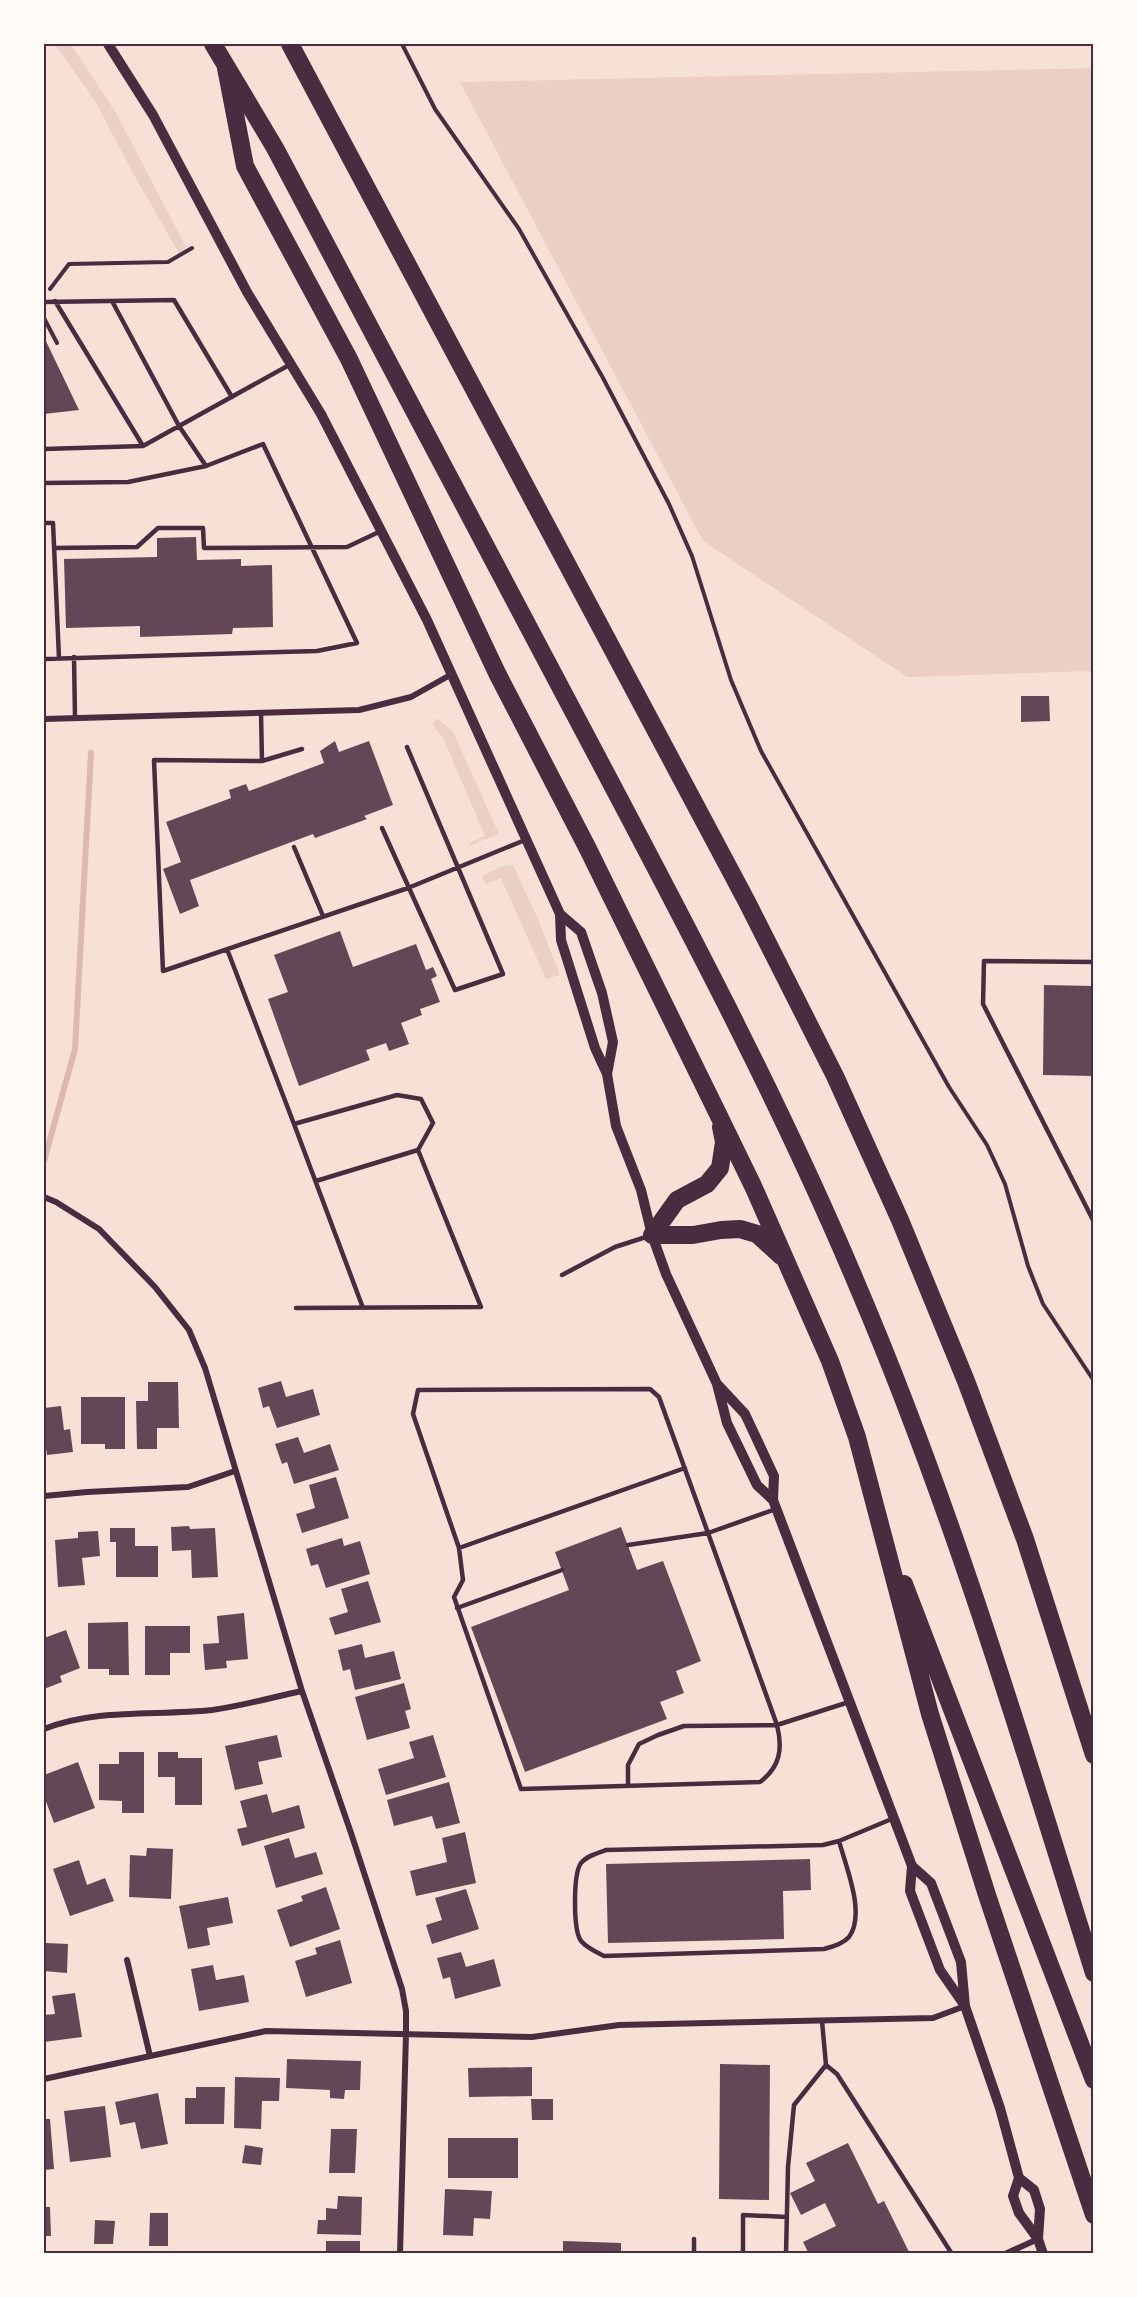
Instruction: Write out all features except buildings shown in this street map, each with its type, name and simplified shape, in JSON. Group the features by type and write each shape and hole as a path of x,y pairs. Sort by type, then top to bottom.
{"highway":[{"path":"213,44 275,148 658,871 769,1090 822,1203 894,1376 967,1572 1094,1973"},
{"path":"290,44 746,900 835,1076 900,1220 966,1381 1024,1539 1094,1755"},
{"path":"226,68 246,166 349,359 497,673 588,849 718,1114 830,1361 857,1437 930,1714 990,1906 1094,2215"},
{"path":"652,1235 677,1200 707,1184 720,1168 724,1142 718,1114"},
{"path":"652,1235 693,1235 740,1229 757,1234 787,1263"},
{"path":"881,1527 922,1626 1094,2080"}],"street":[{"path":"108,44 153,115 247,292 321,414 452,673 528,839 560,914 561,940 595,1048 607,1074 616,1125 641,1190 652,1235 666,1274 717,1384 727,1423 757,1485 775,1504"},
{"path":"44,719 359,710 411,697 452,673"},
{"path":"560,914 581,932 602,993 613,1042 607,1074"},
{"path":"44,1197 99,1229 155,1287 189,1330 206,1368 302,1691 402,1989 406,2011 406,2033 400,2253"},
{"path":"717,1384 745,1414 774,1476 775,1504 912,1866 910,1891 940,1970 965,2006"},
{"path":"44,1496 87,1491 188,1486 235,1471"},
{"path":"44,1729 56,1724 100,1715 213,1710 302,1691"},
{"path":"912,1866 931,1883 961,1962 965,2006 1000,2108 1019,2178 1013,2196 1019,2213 1038,2239 1043,2253"},
{"path":"127,1960 150,2056"},
{"path":"44,2079 266,2031 532,2037 619,2025 933,2018 965,2006"},
{"path":"1019,2178 1035,2190 1040,2209 1038,2239"},
{"path":"1005,2253 1038,2239"}],"lane":[{"path":"44,302 174,300 232,397"},
{"path":"55,301 143,446"},
{"path":"112,301 179,426 206,466"},
{"path":"44,449 143,446 291,364"},
{"path":"44,483 128,482 206,466 263,444 357,643 317,651 44,659"},
{"path":"44,523 53,523 58,658"},
{"path":"54,548 137,548 158,528 203,528 204,548 347,547 381,531"},
{"path":"74,657 75,718"},
{"path":"261,713 262,761"},
{"path":"382,828 455,990 502,974 407,747"},
{"path":"302,749 262,761 154,760 163,971 408,888 528,839"},
{"path":"294,847 323,916"},
{"path":"226,949 363,1308"},
{"path":"1094,962 984,961 983,1004 1094,1222"},
{"path":"294,1124 397,1095 421,1099 433,1123 418,1150 316,1181"},
{"path":"296,1308 481,1307 418,1150"},
{"path":"562,1275 615,1247 652,1235"},
{"path":"650,1389 659,1397 685,1468 777,1725 781,1740 777,1761 771,1774 760,1782 521,1789 454,1597 463,1580 459,1548 413,1414 418,1390 650,1389"},
{"path":"459,1548 685,1468"},
{"path":"628,1545 708,1533 775,1504"},
{"path":"457,1608 562,1570"},
{"path":"628,1786 628,1765 639,1744 658,1735 684,1726 777,1725 850,1702"},
{"path":"839,1841 857,1911 854,1928 848,1939 834,1946 824,1949 604,1956 590,1949 580,1940 576,1928 576,1872 582,1861 594,1854 606,1850 823,1845 839,1841 894,1818"},
{"path":"786,2253 788,2167 794,2105 826,2065 822,2021"},
{"path":"826,2065 837,2074 952,2253"},
{"path":"743,2253 743,2215 787,2217"},
{"path":"694,2239 694,2253"}],"path":[{"path":"402,44 435,110 519,229 603,378 669,504 692,556 731,680 761,751 949,1087 987,1145 1005,1184 1028,1266 1043,1304 1094,1381"},
{"path":"50,290 69,264 168,262 192,248"},
{"path":"44,318 57,343"}],"shaded area":[{"path":"55,44 71,44 116,113 186,247 179,253 95,101"},
{"path":"1093,68 1093,671 907,677 703,541 460,82"},
{"path":"437,718 453,732 499,834 471,845 469,843 485,836 443,738 432,725"},
{"path":"513,865 560,975 546,979 501,878 486,884 482,876 503,866"}],"waterway":[{"path":"44,1161 75,1049 91,753"}]}
